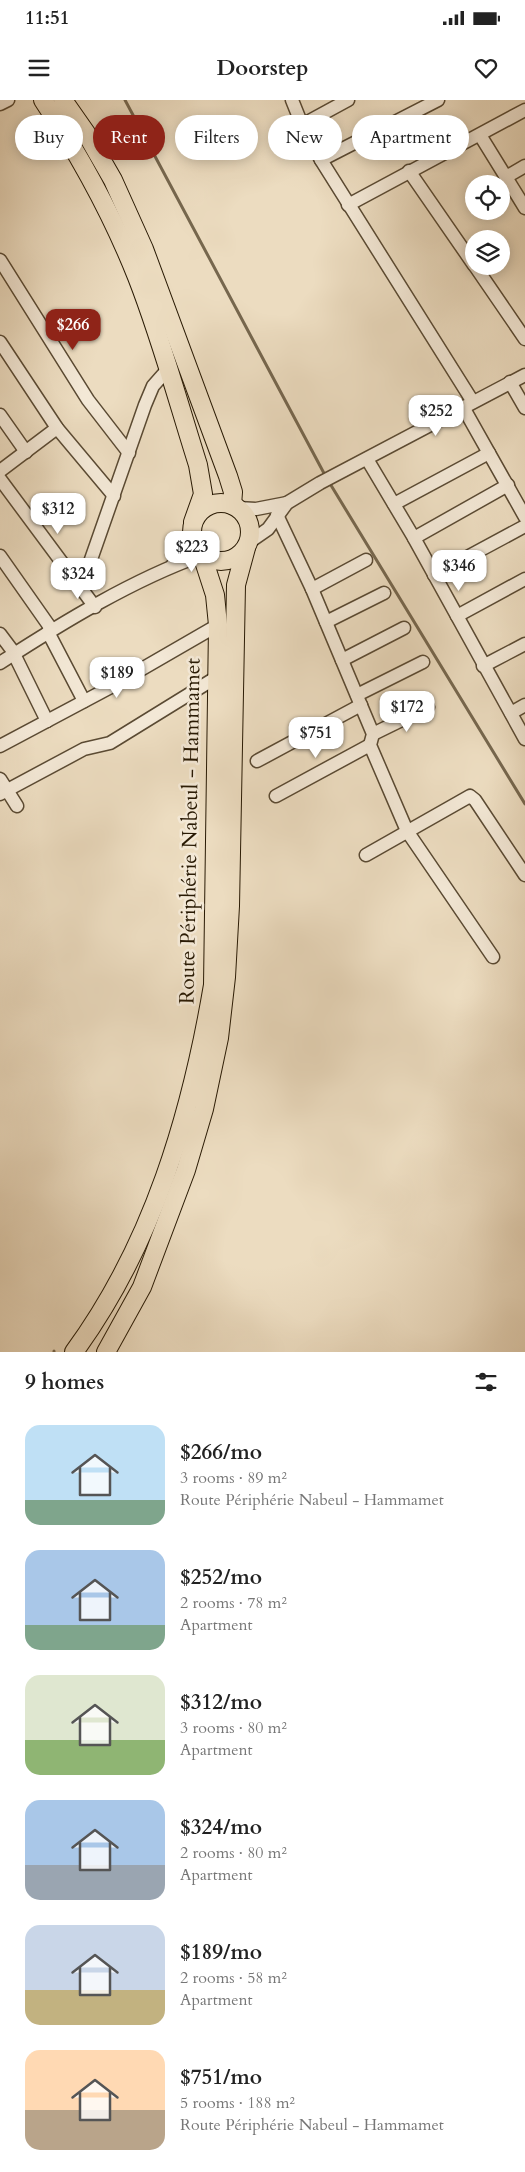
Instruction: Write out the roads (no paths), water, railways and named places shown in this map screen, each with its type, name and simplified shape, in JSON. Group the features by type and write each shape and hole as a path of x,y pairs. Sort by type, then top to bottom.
{"highway":[{"path":"42,100 72,145 98,190 137,277 168,369 202,481 203,494 192,529 193,543 202,555 211,560 221,562 239,556 247,546 249,524 245,515 235,506 223,502 205,507 192,529"},
{"path":"63,100 86,134 112,180 144,249 228,476 235,506"},
{"name":"Route Périphérie Nabeul - Hammamet","path":"106,1352 142,1287 186,1170 204,1109 219,1038 226,977 230,906 236,585 247,546"},
{"name":"Route Périphérie Nabeul - Hammamet","path":"74,1352 88,1334 122,1274 150,1215 172,1160 188,1107 204,1040 213,985 218,625 215,595 202,555"}],"street":[{"path":"292,100 298,115"},
{"path":"342,149 438,100"},
{"path":"319,115 340,102"},
{"path":"348,205 525,110"},
{"path":"480,135 505,175"},
{"path":"321,160 468,404 489,453 525,517"},
{"path":"509,175 525,166"},
{"path":"409,171 465,253"},
{"path":"510,184 525,208"},
{"path":"0,260 83,392 128,453"},
{"path":"480,275 525,339"},
{"path":"0,342 57,428 114,496"},
{"path":"81,588 153,386 168,369"},
{"path":"247,546 268,529 287,503 320,483 525,375"},
{"path":"510,382 525,408"},
{"path":"0,415 26,452"},
{"path":"0,471 57,428"},
{"path":"394,504 489,453"},
{"path":"367,459 414,538 525,739"},
{"path":"0,479 95,607"},
{"path":"414,538 508,485"},
{"path":"235,506 256,509 287,503"},
{"path":"277,515 312,589 359,700 372,740 407,831 493,957"},
{"path":"434,575 525,526"},
{"path":"172,566 192,529"},
{"path":"0,663 50,631 172,566 202,555"},
{"path":"0,556 50,631 84,701"},
{"path":"312,589 366,560"},
{"path":"457,616 525,579"},
{"path":"326,622 384,593"},
{"path":"0,746 47,722 218,625"},
{"path":"342,660 404,628"},
{"path":"0,634 14,654 47,722"},
{"path":"484,666 525,644"},
{"path":"257,761 423,662"},
{"path":"3,792 84,749 110,743 217,677"},
{"path":"511,713 525,705"},
{"path":"276,796 428,707"},
{"path":"0,779 3,792 18,806"},
{"path":"366,855 467,797 472,797 525,875"}],"waterway":[{"path":"125,100 326,477"},
{"path":"329,482 525,804"}]}
